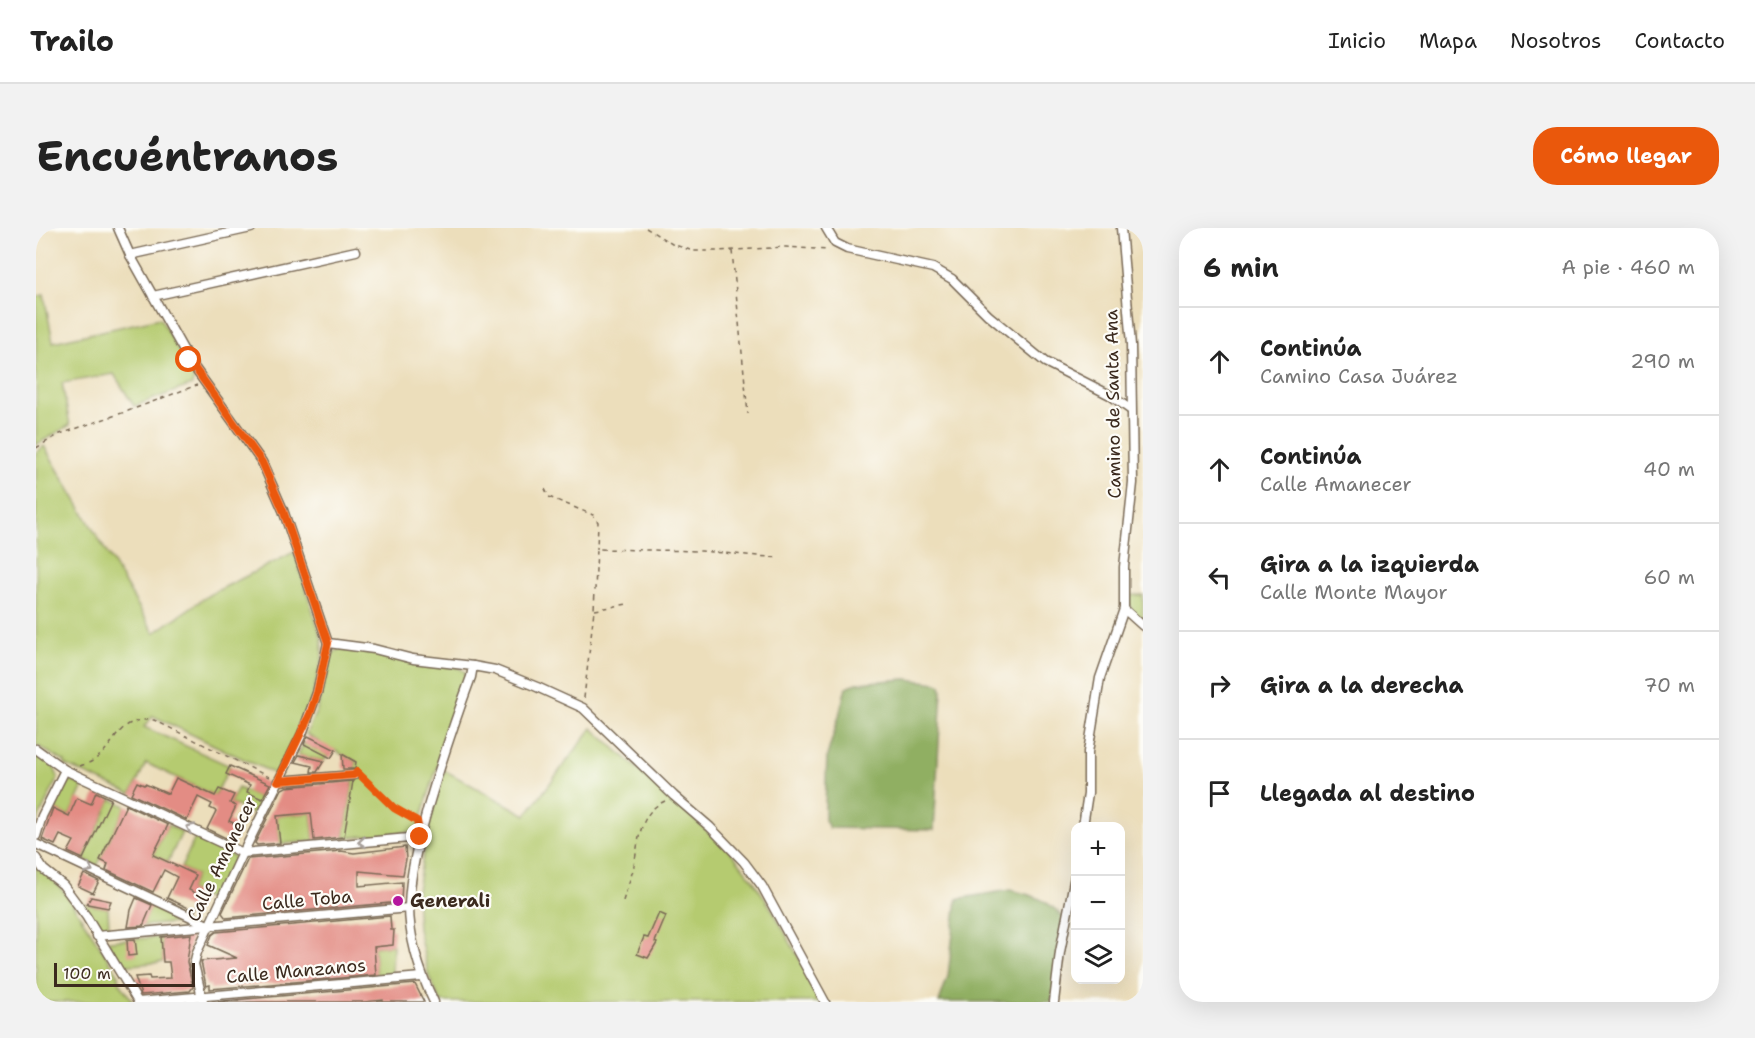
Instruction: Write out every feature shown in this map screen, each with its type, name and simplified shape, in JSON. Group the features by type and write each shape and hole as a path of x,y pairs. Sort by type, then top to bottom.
{"street":[{"path":"118,228 130,255 189,360 262,462 283,510 328,643 495,670 583,708 724,841 756,878 825,1002"},
{"path":"130,255 250,228"},
{"path":"826,228 835,243 847,249 933,268 952,279 988,315 1045,362 1110,395 1131,410"},
{"name":"Camino de Santa Ana","path":"1084,822 1088,793 1088,752 1100,678 1124,609 1124,567 1133,483 1131,345 1121,228"},
{"path":"153,296 356,251"},
{"path":"1124,609 1143,626"},
{"name":"Calle Amanecer","path":"202,999 194,964 208,925 302,734 317,693 328,643"},
{"path":"434,1002 422,976 414,945 409,908 411,872 441,759 471,676 472,666"},
{"path":"36,749 65,770 243,853 420,837"},
{"path":"36,836 42,816 65,770"},
{"path":"278,781 354,775"},
{"path":"36,844 208,925"},
{"path":"36,858 43,869 63,885 86,916 138,1002"},
{"path":"1054,1002 1060,952 1075,876"},
{"name":"Calle Toba","path":"97,936 409,908"},
{"name":"Calle Manzanos","path":"138,1002 202,999 422,976"}],"path":[{"path":"646,228 672,244 693,251 786,247 847,249"},
{"path":"732,250 748,414"},
{"path":"36,448 60,434 205,382"},
{"path":"545,489 549,497 593,515 598,522 594,610 583,708"},
{"path":"597,549 700,551 780,558"},
{"path":"594,610 627,604"},
{"path":"65,770 95,759 126,725 141,719 154,720 278,781"},
{"path":"354,775 357,772 394,808 417,821"},
{"path":"623,901 633,868 639,832 657,804 674,796"}],"green space":[{"path":"44,295 53,342 160,318 194,378 192,385 134,406 114,374 62,383 70,425 36,445 36,297"},
{"path":"44,446 154,633 209,595 294,552 322,640 322,659 308,711 275,774 153,716 144,727 230,766 215,796 146,763 131,794 65,765 65,762 36,745 36,452"},
{"path":"1127,595 1143,595 1143,622 1131,610"},
{"path":"340,649 459,668 465,672 464,682 417,831 344,838 356,762 332,749 324,761 298,755 304,743 316,750 320,742 306,734 317,710 331,658 334,652"},
{"path":"906,679 937,683 942,689 934,830 829,828 825,820 827,756 846,687 857,683"},
{"path":"592,728 731,852 773,911 823,1002 441,1002 429,977 418,929 416,895 428,830 444,770 526,815"},
{"path":"36,753 52,763 58,777 36,824"},
{"path":"65,778 83,786 69,816 52,808"},
{"path":"238,788 263,799 255,815 230,803"},
{"path":"111,799 126,806 97,866 83,859"},
{"path":"311,813 314,841 280,844 277,816"},
{"path":"168,825 182,832 168,862 153,855"},
{"path":"195,838 235,857 214,902 189,890 196,875 181,868"},
{"path":"36,862 65,893 118,974 120,983 133,1002 36,1002"},
{"path":"1010,890 1039,899 1063,917 1052,1002 939,1002 948,976 957,899"},
{"path":"80,903 108,908 109,929 98,930"},
{"path":"152,905 177,917 175,923 142,926"},
{"path":"161,937 163,962 120,966 108,943 109,941"},
{"path":"393,945 392,974 376,975 374,947"}],"building":[{"path":"308,736 336,750 331,758 304,744"},
{"path":"342,754 356,762 355,769 343,769"},
{"path":"299,755 324,761 317,772 311,772 312,766 295,762"},
{"path":"230,766 270,784 262,799 247,792 250,785 226,774"},
{"path":"176,778 215,796 219,789 234,795 230,803 236,806 229,821 238,825 230,840 207,829 216,811 210,808 212,804 198,797 187,820 131,794 137,782 168,794"},
{"path":"353,781 344,837 314,840 311,813 277,816 280,843 257,845 255,843 282,789"},
{"path":"96,792 111,799 83,859 68,852 74,841 60,835 55,845 42,839 53,808 69,816 77,798 91,804"},
{"path":"126,805 168,825 153,855 196,875 189,890 202,896 195,911 167,898 177,877 164,870 153,892 106,870 108,864 100,860"},
{"path":"405,847 406,859 403,875 359,871 359,886 402,882 401,902 226,918 222,913 248,859 341,851 354,853"},
{"path":"84,874 99,881 93,893 78,886"},
{"path":"91,897 111,901 108,908 87,904"},
{"path":"136,898 152,905 143,926 128,927 131,910"},
{"path":"659,913 666,916 655,942 657,943 648,958 637,954 644,937 648,938"},
{"path":"390,916 391,930 394,930 393,945 374,947 376,975 210,989 210,985 206,986 201,961 237,958 208,945 212,935 216,932"},
{"path":"191,934 187,962 193,987 190,991 141,995 135,977 171,978 169,962 163,962 161,937"},
{"path":"135,939 137,955 128,956 127,940"},
{"path":"415,984 424,1002 383,1002 383,1000 212,1002"}],"place":[{"name":"Generali","path":"398,901"}],"route":[{"path":"189,360 262,462 283,510 328,643 310,714 278,781 354,775 357,772 394,808 417,821 420,837"}]}
